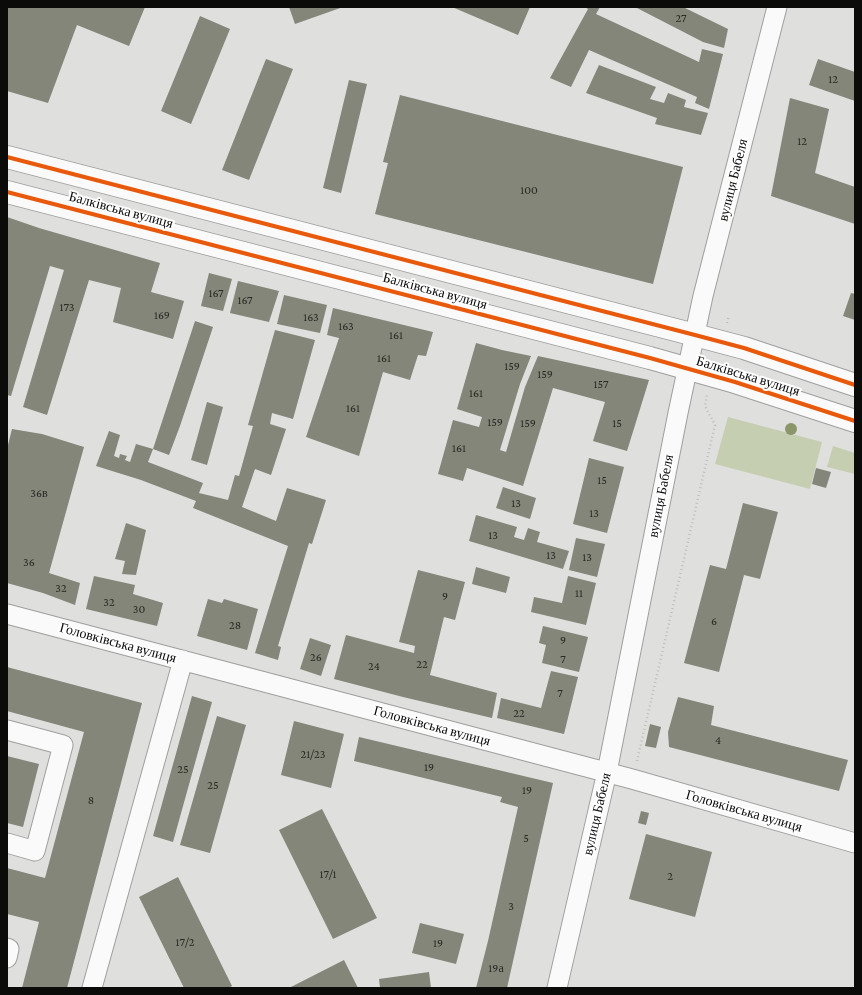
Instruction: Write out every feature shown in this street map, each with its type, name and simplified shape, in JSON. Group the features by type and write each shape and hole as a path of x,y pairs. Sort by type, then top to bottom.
{"main road":[{"name":"Балківська вулиця","path":"7,157 695,335 855,385"},
{"name":"Балківська вулиця","path":"7,192 688,369 855,421"}],"street":[{"name":"вулиця Бабеля","path":"557,988 607,772 707,281 777,7"},
{"name":"Головківська вулиця","path":"7,614 607,772 855,843"},
{"path":"92,988 183,660"},
{"path":"7,730 63,745 35,851 7,843"},
{"path":"7,948 9,949 7,958"}],"path":[{"path":"721,342 729,316"},
{"path":"632,779 715,425 705,406 712,376"}],"green space":[{"path":"728,417 822,442 810,489 715,464"},
{"path":"833,446 855,453 855,474 827,467"}],"building":[{"path":"7,7 145,7 129,46 77,25 48,103 7,91"},
{"path":"289,7 343,7 295,24"},
{"path":"452,7 530,7 518,35"},
{"path":"585,7 600,7 596,14 699,62 702,49 723,54 709,109 695,103 697,97 589,50 571,87 550,78 588,9"},
{"path":"635,7 683,7 728,29 724,48 703,42"},
{"path":"200,16 230,29 191,124 161,111"},
{"path":"266,59 293,69 249,180 222,170"},
{"path":"818,59 855,72 855,101 809,85"},
{"path":"599,65 656,87 650,99 664,103 668,93 686,100 684,107 708,113 701,135 655,124 657,118 586,93"},
{"path":"349,80 367,84 341,193 323,188"},
{"path":"400,95 683,167 653,284 375,214 388,163 383,162"},
{"path":"790,98 829,109 815,173 855,187 855,224 771,196"},
{"path":"7,217 39,228 160,263 151,292 184,301 173,339 113,322 121,288 89,280 47,415 23,407 64,270 50,266 11,396 7,395"},
{"path":"209,273 232,279 223,311 201,306"},
{"path":"238,281 279,291 269,322 230,313"},
{"path":"851,293 855,294 855,320 843,316"},
{"path":"284,295 327,305 320,333 277,324"},
{"path":"333,308 433,332 426,356 418,355 410,380 383,372 359,456 306,437 339,338 327,335"},
{"path":"195,321 213,327 169,455 153,449"},
{"path":"275,330 315,340 293,419 272,413 270,424 286,429 271,475 255,469 242,507 276,521 287,488 326,500 312,544 309,543 278,646 281,647 278,660 255,653 288,546 193,508 196,501 141,480 96,466 109,431 120,435 114,456 119,458 120,454 127,456 125,460 130,462 136,444 153,449 148,462 203,483 199,493 228,500 235,475 239,476 253,426 248,425"},
{"path":"476,343 531,356 520,384 500,450 506,452 525,387 538,356 649,380 627,451 593,441 605,402 553,388 523,486 467,468 463,481 438,474 453,420 479,427 482,417 457,409"},
{"path":"207,402 223,407 207,465 191,460"},
{"path":"12,429 42,434 84,447 49,573 80,583 75,605 43,593 7,583 7,449"},
{"path":"589,458 624,467 607,533 573,524"},
{"path":"816,468 831,472 826,488 812,484"},
{"path":"503,487 536,498 530,519 496,508"},
{"path":"743,503 778,512 760,579 744,575 719,672 684,663 710,565 726,569"},
{"path":"476,515 517,527 514,537 524,540 528,528 540,532 537,542 569,551 563,569 469,541"},
{"path":"126,523 146,530 136,575 122,574 125,561 115,559"},
{"path":"576,538 605,544 597,577 569,570"},
{"path":"476,567 510,577 506,593 472,584"},
{"path":"418,570 465,582 455,620 444,617 430,675 497,693 492,718 334,679 346,635 414,653 415,646 399,642"},
{"path":"94,576 135,585 133,594 163,603 157,626 86,609"},
{"path":"568,576 596,583 586,625 531,612 534,597 562,603"},
{"path":"208,599 222,603 224,599 258,609 247,650 197,636"},
{"path":"543,626 588,637 579,672 542,663 546,645 539,643"},
{"path":"310,638 331,645 321,676 300,669"},
{"path":"7,667 142,703 67,988 22,988 39,922 7,914 7,868 45,878 84,732 7,711"},
{"path":"551,671 578,677 564,734 497,718 501,698 541,708"},
{"path":"192,696 212,702 173,842 153,836"},
{"path":"678,697 714,706 711,725 848,760 839,791 669,747 668,732"},
{"path":"217,716 246,725 210,853 180,845"},
{"path":"294,721 344,734 331,788 281,775"},
{"path":"650,724 661,727 656,748 645,746"},
{"path":"359,737 553,783 507,988 476,988 518,807 500,802 502,797 354,761"},
{"path":"7,756 39,764 23,827 7,823"},
{"path":"322,809 377,918 333,939 279,830"},
{"path":"641,811 649,813 646,825 638,823"},
{"path":"646,834 712,852 695,917 629,899"},
{"path":"178,877 232,986 229,988 184,988 139,897"},
{"path":"420,923 464,934 456,964 412,953"},
{"path":"344,960 358,988 289,988"},
{"path":"429,972 431,988 380,988 379,979"}],"cycle path":[{"path":"7,157 744,348 855,385"},
{"path":"7,192 650,358 735,382 855,421"}]}
